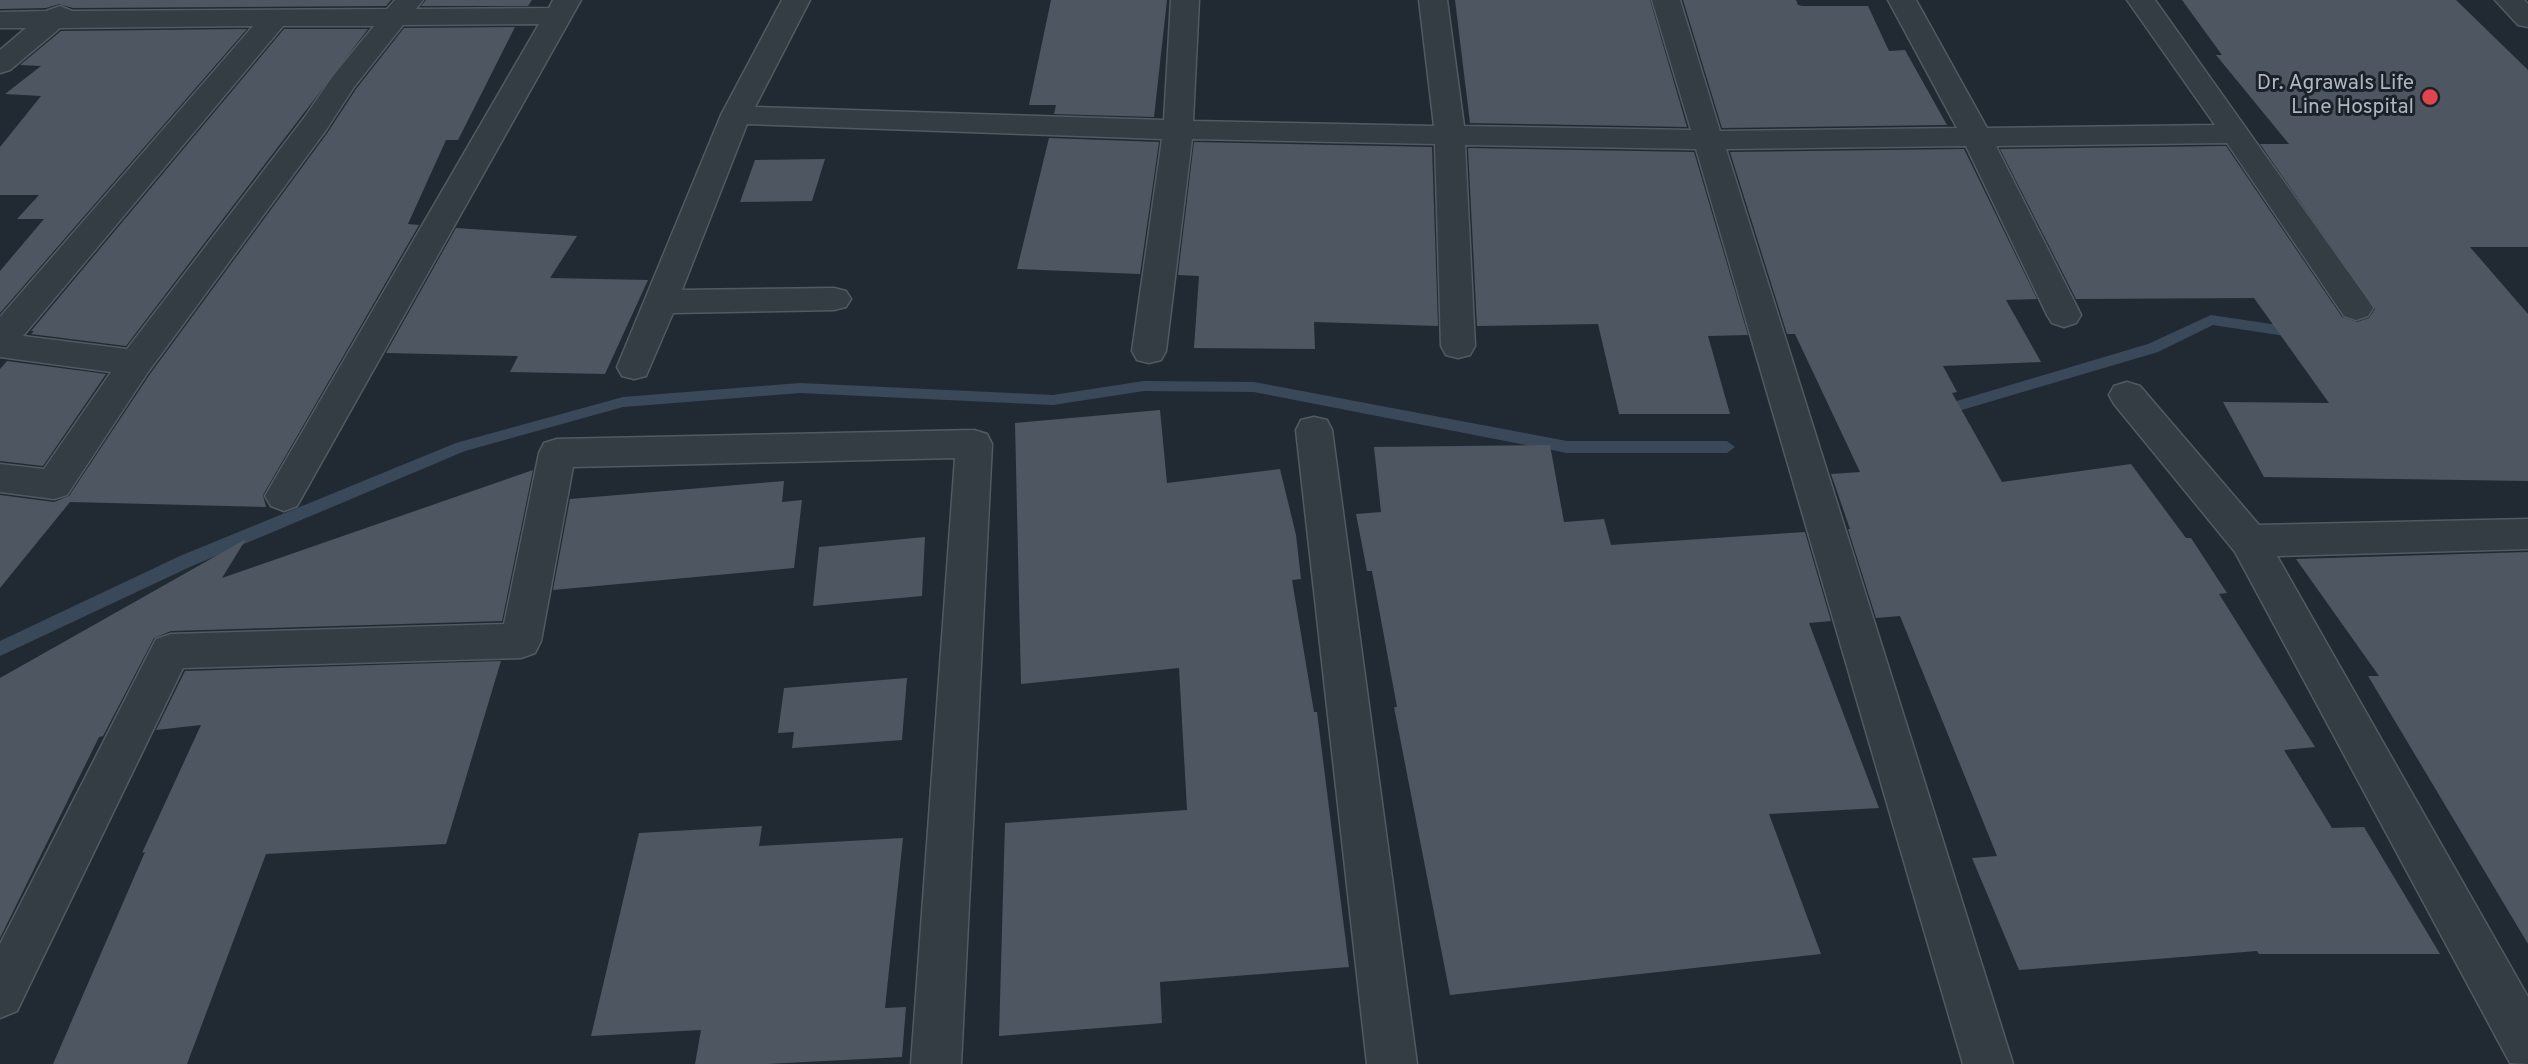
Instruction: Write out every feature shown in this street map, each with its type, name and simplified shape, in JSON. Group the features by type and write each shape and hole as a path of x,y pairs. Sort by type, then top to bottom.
{"street":[{"path":"0,64 75,0"},
{"path":"634,367 737,115 796,0"},
{"path":"1149,351 1178,130 1185,0"},
{"path":"1433,0 1450,136 1458,346"},
{"path":"1666,0 1988,1064"},
{"path":"1902,0 1977,137 2064,315"},
{"path":"2141,0 2356,308"},
{"path":"2509,0 2528,19"},
{"path":"0,20 52,22 276,17 403,9 563,8"},
{"path":"284,496 563,8"},
{"path":"0,478 54,485 135,363 315,124 343,82 403,9"},
{"path":"0,340 276,17"},
{"path":"737,115 1178,130 1708,140 2236,134"},
{"path":"660,302 834,299"},
{"path":"0,345 135,363"},
{"path":"2127,395 2249,541 2528,1045"},
{"path":"1314,430 1392,1064"},
{"path":"0,994 171,651 521,641 557,453 974,444 936,1064"},
{"path":"2249,541 2528,534"}],"building":[{"path":"0,0 391,0 386,6 73,8 59,4 46,8 0,9"},
{"path":"426,0 532,0 528,6 421,6"},
{"path":"1051,0 1167,0 1154,117 1054,114 1056,105 1029,105"},
{"path":"1455,0 1650,0 1687,127 1470,123"},
{"path":"1683,0 1796,0 1798,5 1802,6 1868,6 1889,51 1905,50 1947,125 1722,128"},
{"path":"2182,0 2456,0 2528,70 2528,247 2470,247 2528,314 2528,481 2264,477 2223,402 2329,403 2254,298 2076,299 2000,149 2226,146 2342,317 2357,322 2369,318 2375,309 2260,144 2289,144 2216,55 2222,55"},
{"path":"515,27 458,140 446,140 408,224 419,225 263,495 266,507 70,502 0,588 0,495 54,502 69,496 150,374 328,132 356,89 404,28"},
{"path":"247,29 0,313 0,271 44,219 17,219 39,195 0,195 0,147 41,96 5,94 41,66 20,65 61,31"},
{"path":"284,29 368,29 126,346 31,334 34,331 31,331"},
{"path":"1049,138 1159,142 1140,274 1017,269"},
{"path":"1194,142 1432,147 1438,326 1314,322 1315,349 1194,348 1199,276 1178,275"},
{"path":"1468,148 1694,152 1748,335 1708,336 1730,414 1619,414 1598,324 1477,326"},
{"path":"1964,149 2037,299 2006,300 2041,362 1943,366 1957,392 1952,393 2002,482 2131,464 2186,538 2191,538 2227,593 2219,594 2315,747 2284,750 2332,828 2364,827 2440,954 2259,954 2257,951 2019,970 1972,858 1997,856 1900,616 1876,618 1831,474 1860,472 1795,334 1787,334 1730,152"},
{"path":"825,159 812,201 740,202 755,160"},
{"path":"456,228 577,236 550,278 648,280 605,374 510,372 518,356 386,353"},
{"path":"7,361 106,374 43,466 0,461 0,369"},
{"path":"1160,410 1167,483 1280,469 1296,535 1301,579 1292,580 1314,712 1317,712 1349,967 1160,982 1162,1023 999,1036 1005,823 1187,810 1179,668 1021,684 1015,423"},
{"path":"1550,445 1564,522 1604,519 1611,545 1805,532 1831,621 1809,623 1879,808 1769,814 1821,954 1450,995 1394,707 1397,707 1372,571 1367,571 1356,514 1381,512 1374,447"},
{"path":"533,470 502,621 171,631 154,638 103,736 99,737 0,938 0,678 246,539 222,578"},
{"path":"784,481 782,502 802,500 794,568 553,590 570,499"},
{"path":"925,537 922,596 813,606 819,547"},
{"path":"2528,552 2528,944 2368,676 2379,676 2296,559"},
{"path":"501,661 446,844 266,854 187,1064 53,1064 145,852 142,853 201,725 156,730 185,671"},
{"path":"907,678 902,740 792,748 794,732 778,733 784,688"},
{"path":"762,826 759,846 903,838 885,1008 906,1007 902,1057 767,1064 695,1064 701,1030 591,1036 639,833"}],"waterway":[{"path":"1938,412 2153,348 2211,320 2298,333"},
{"path":"0,649 186,561 461,447 623,402 800,388 1053,400 1144,386 1254,387 1567,447 1727,447"}],"place":[{"name":"Dr. Agrawals Life Line Hospital","path":"2430,97"}]}
